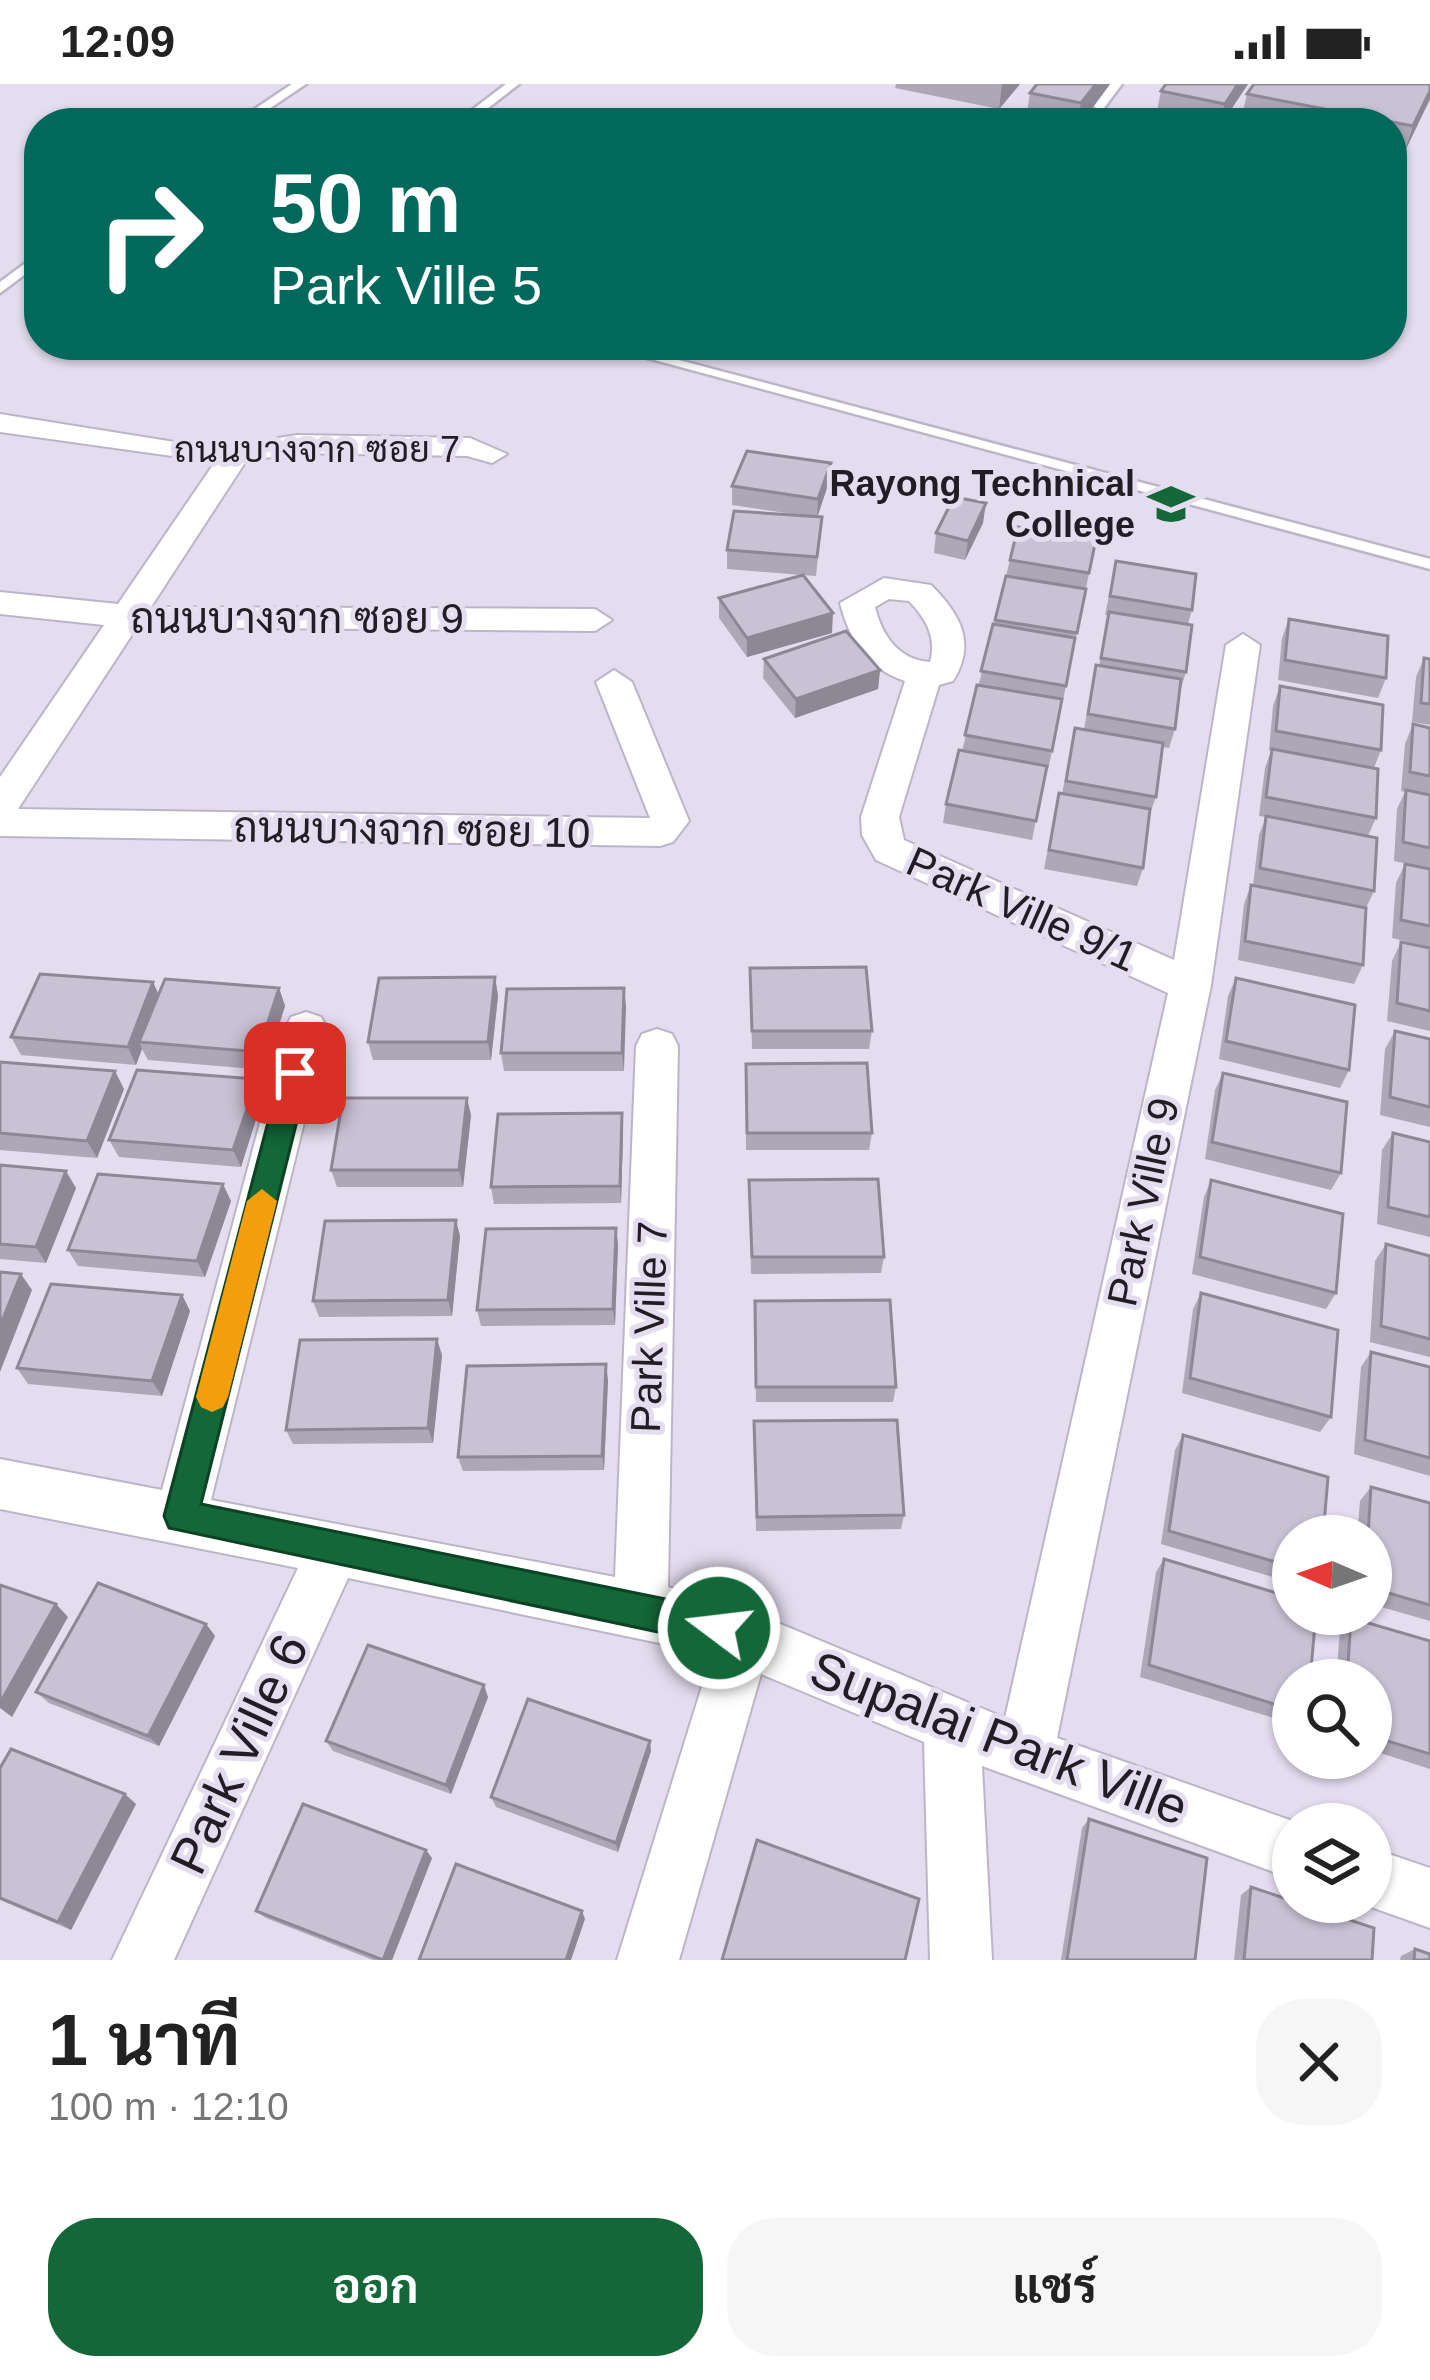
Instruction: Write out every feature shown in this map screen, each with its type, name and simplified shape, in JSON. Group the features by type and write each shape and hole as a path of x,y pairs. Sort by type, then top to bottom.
{"street":[{"name":"ถนนบางจาก ซอย 7","path":"0,423 181,452 236,454 297,444 470,447 492,454"},
{"path":"0,806 236,454"},
{"name":"ถนนบางจาก ซอย 9","path":"0,603 123,618 595,620"},
{"name":"Park Ville 9","path":"1025,1755 1190,985 1243,645"},
{"name":"Park Ville 9/1","path":"924,675 880,817 881,835 890,850 1190,985"},
{"name":"ถนนบางจาก ซอย 10","path":"0,822 660,832 670,821 614,682"},
{"path":"181,1516 307,1029"},
{"name":"Park Ville 7","path":"641,1607 657,1046"},
{"name":"Supalai Park Ville","path":"0,1484 641,1607 745,1636 1025,1755 1272,1843"},
{"name":"Park Ville 6","path":"142,1960 335,1549"},
{"path":"648,1960 745,1636"},
{"path":"952,1724 962,1960"},
{"path":"1392,1885 1430,1898"}],"lane":[{"path":"263,108 300,84"},
{"path":"481,108 513,84"},
{"path":"1100,106 1116,84"},
{"path":"0,289 24,269"},
{"path":"662,360 1430,564"}],"building":[{"path":"1037,84 1096,84 1081,103 1030,93"},
{"path":"1166,84 1238,84 1225,104 1161,91"},
{"path":"1254,84 1430,84 1413,126 1407,125 1407,108 1320,108 1247,94"},
{"path":"747,451 831,463 818,499 732,486"},
{"path":"954,497 986,503 968,541 936,533"},
{"path":"734,511 822,517 817,557 727,550"},
{"path":"1018,527 1096,539 1089,573 1010,560"},
{"path":"1116,561 1196,574 1192,610 1110,596"},
{"path":"803,575 833,613 747,638 719,598"},
{"path":"1006,576 1086,589 1077,633 995,620"},
{"path":"1109,612 1192,625 1186,672 1101,658"},
{"path":"1289,619 1388,636 1386,678 1285,660"},
{"path":"993,624 1075,638 1066,686 981,671"},
{"path":"846,631 880,670 796,699 764,659"},
{"path":"1424,658 1430,659 1430,704 1421,703"},
{"path":"1096,665 1181,679 1175,729 1088,714"},
{"path":"977,685 1062,699 1052,751 965,735"},
{"path":"1280,686 1383,705 1381,750 1276,731"},
{"path":"1413,724 1430,728 1430,776 1410,772"},
{"path":"1075,728 1163,743 1156,797 1066,781"},
{"path":"1272,749 1378,769 1376,818 1266,797"},
{"path":"959,750 1047,766 1036,821 946,804"},
{"path":"1406,790 1430,795 1430,848 1403,842"},
{"path":"1059,793 1150,809 1143,868 1049,850"},
{"path":"1266,816 1377,838 1374,891 1260,868"},
{"path":"1405,864 1430,869 1430,926 1401,920"},
{"path":"1251,885 1366,908 1363,965 1245,941"},
{"path":"1401,942 1430,948 1430,1011 1397,1003"},
{"path":"866,967 872,1031 752,1031 750,968"},
{"path":"40,974 153,982 128,1047 11,1037"},
{"path":"495,977 488,1042 368,1042 379,978"},
{"path":"1236,978 1355,1005 1349,1070 1226,1041"},
{"path":"165,979 279,988 258,1052 139,1042"},
{"path":"624,988 622,1053 501,1053 507,989"},
{"path":"1395,1031 1430,1039 1430,1107 1390,1097"},
{"path":"0,1062 115,1071 87,1141 0,1133"},
{"path":"867,1063 872,1133 747,1133 746,1064"},
{"path":"137,1070 257,1079 233,1150 109,1140"},
{"path":"1223,1073 1347,1102 1341,1173 1212,1142"},
{"path":"343,1098 467,1098 459,1170 331,1170"},
{"path":"622,1113 620,1186 491,1187 498,1114"},
{"path":"1393,1133 1430,1142 1430,1217 1388,1207"},
{"path":"0,1165 66,1171 36,1247 0,1244"},
{"path":"98,1174 223,1184 197,1261 68,1250"},
{"path":"878,1179 884,1257 752,1257 749,1180"},
{"path":"1211,1180 1343,1214 1336,1293 1200,1257"},
{"path":"456,1220 448,1300 313,1301 325,1221"},
{"path":"616,1228 613,1309 477,1310 486,1229"},
{"path":"1386,1244 1430,1256 1430,1339 1381,1326"},
{"path":"0,1272 21,1274 0,1326"},
{"path":"51,1284 182,1295 152,1381 17,1368"},
{"path":"1201,1293 1338,1330 1331,1417 1190,1378"},
{"path":"890,1300 896,1387 756,1387 755,1301"},
{"path":"437,1339 428,1428 286,1430 300,1340"},
{"path":"1371,1352 1430,1367 1430,1458 1365,1440"},
{"path":"606,1364 602,1456 458,1457 467,1366"},
{"path":"897,1420 904,1515 757,1517 754,1421"},
{"path":"1183,1435 1328,1477 1325,1515 1272,1515 1272,1561 1169,1531"},
{"path":"1371,1487 1430,1503 1430,1605 1392,1594 1392,1515 1369,1515"},
{"path":"1164,1559 1272,1592 1272,1635 1314,1635 1312,1659 1272,1659 1272,1703 1149,1665"},
{"path":"98,1583 206,1624 148,1736 36,1692"},
{"path":"0,1585 56,1604 0,1703"},
{"path":"1392,1630 1430,1641 1430,1754 1392,1742 1392,1659 1348,1659 1350,1635 1392,1635"},
{"path":"368,1645 484,1685 446,1785 326,1741"},
{"path":"528,1699 650,1741 616,1843 491,1797"},
{"path":"11,1749 125,1794 58,1922 0,1898 0,1768"},
{"path":"303,1804 426,1850 383,1960 256,1911"},
{"path":"1089,1819 1207,1858 1195,1960 1067,1960"},
{"path":"757,1840 919,1899 905,1960 722,1960"},
{"path":"456,1864 582,1911 566,1960 419,1960"},
{"path":"1251,1887 1272,1894 1272,1923 1359,1923 1374,1928 1372,1960 1244,1960"},
{"path":"1415,1949 1430,1954 1430,1960 1414,1960"}],"slow traffic":[{"path":"212,1397 262,1201"}],"place":[{"name":"Rayong Technical College","path":"1171,504"}],"route":[{"path":"295,1073 181,1516 641,1607 719,1628"}]}
